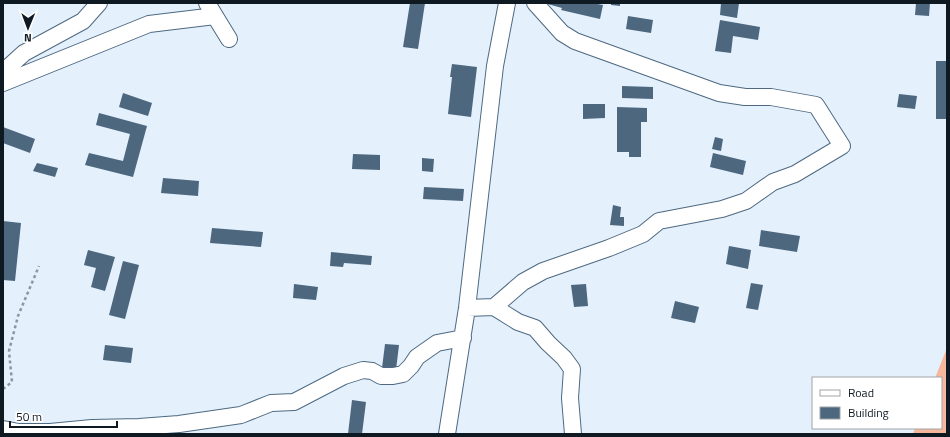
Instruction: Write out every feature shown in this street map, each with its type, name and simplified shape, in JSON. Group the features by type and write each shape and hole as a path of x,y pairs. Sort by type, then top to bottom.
{"street":[{"path":"3,72 24,53 83,21 99,3"},
{"path":"447,434 467,308 495,66 507,3"},
{"path":"494,307 523,282 543,271 609,248 643,234 659,221 722,208 746,201 773,182 795,174 842,146 816,105 771,98 745,97 719,93 575,41 562,33 535,3"},
{"path":"3,83 149,24 211,10 229,39"},
{"path":"467,308 494,307 518,322 535,328 564,358 572,369 570,398 573,434"},
{"path":"3,429 20,432 50,432 92,428 139,427 194,422 241,415 271,403 294,402 344,376 363,370 372,371 381,376 403,374 417,357 437,343 463,338"}],"path":[{"path":"3,389 12,382 9,351 18,316 39,266"}],"shaded area":[{"path":"947,348 947,434 913,434 915,429 942,429 942,377 935,377"}],"building":[{"path":"410,3 425,3 418,49 403,47"},
{"path":"544,3 592,3 603,5 600,19 561,10 562,8"},
{"path":"611,3 620,3 620,6 611,5"},
{"path":"721,3 739,3 737,18 720,15"},
{"path":"916,3 930,3 929,16 915,15"},
{"path":"628,16 653,20 651,33 626,29"},
{"path":"720,20 760,27 758,40 733,36 731,53 715,51"},
{"path":"936,61 947,61 947,119 936,119"},
{"path":"452,64 477,67 471,117 448,114"},
{"path":"622,86 653,87 653,99 622,98"},
{"path":"123,93 152,103 148,116 119,107"},
{"path":"899,94 917,96 915,109 897,107"},
{"path":"583,104 605,104 605,118 583,119"},
{"path":"617,107 647,108 647,122 641,122 641,157 629,157 629,152 617,152"},
{"path":"99,113 147,126 133,177 85,165 89,153 123,161 130,134 96,125"},
{"path":"3,127 35,139 30,153 3,143"},
{"path":"715,137 723,139 721,151 712,149"},
{"path":"713,153 746,161 743,175 710,167"},
{"path":"353,154 380,155 380,170 352,169"},
{"path":"422,158 434,159 433,172 422,171"},
{"path":"37,163 58,168 55,177 33,171"},
{"path":"163,178 199,181 198,196 161,193"},
{"path":"424,187 464,189 463,201 423,199"},
{"path":"613,205 621,207 620,217 624,217 624,226 610,225"},
{"path":"3,221 21,223 15,281 3,280"},
{"path":"212,228 263,232 261,247 210,243"},
{"path":"761,230 800,236 797,252 759,246"},
{"path":"729,246 751,250 748,269 726,264"},
{"path":"88,250 115,257 105,291 91,287 96,268 84,265"},
{"path":"331,252 372,256 371,265 344,263 343,267 330,266"},
{"path":"123,261 139,265 125,319 109,315"},
{"path":"751,283 763,285 758,310 746,308"},
{"path":"294,284 318,287 316,300 293,298"},
{"path":"586,284 588,306 574,307 571,285"},
{"path":"675,301 699,307 695,323 671,318"},
{"path":"385,344 399,345 396,370 382,368"},
{"path":"105,345 133,348 131,363 103,360"},
{"path":"352,400 366,402 362,434 348,434"}]}
